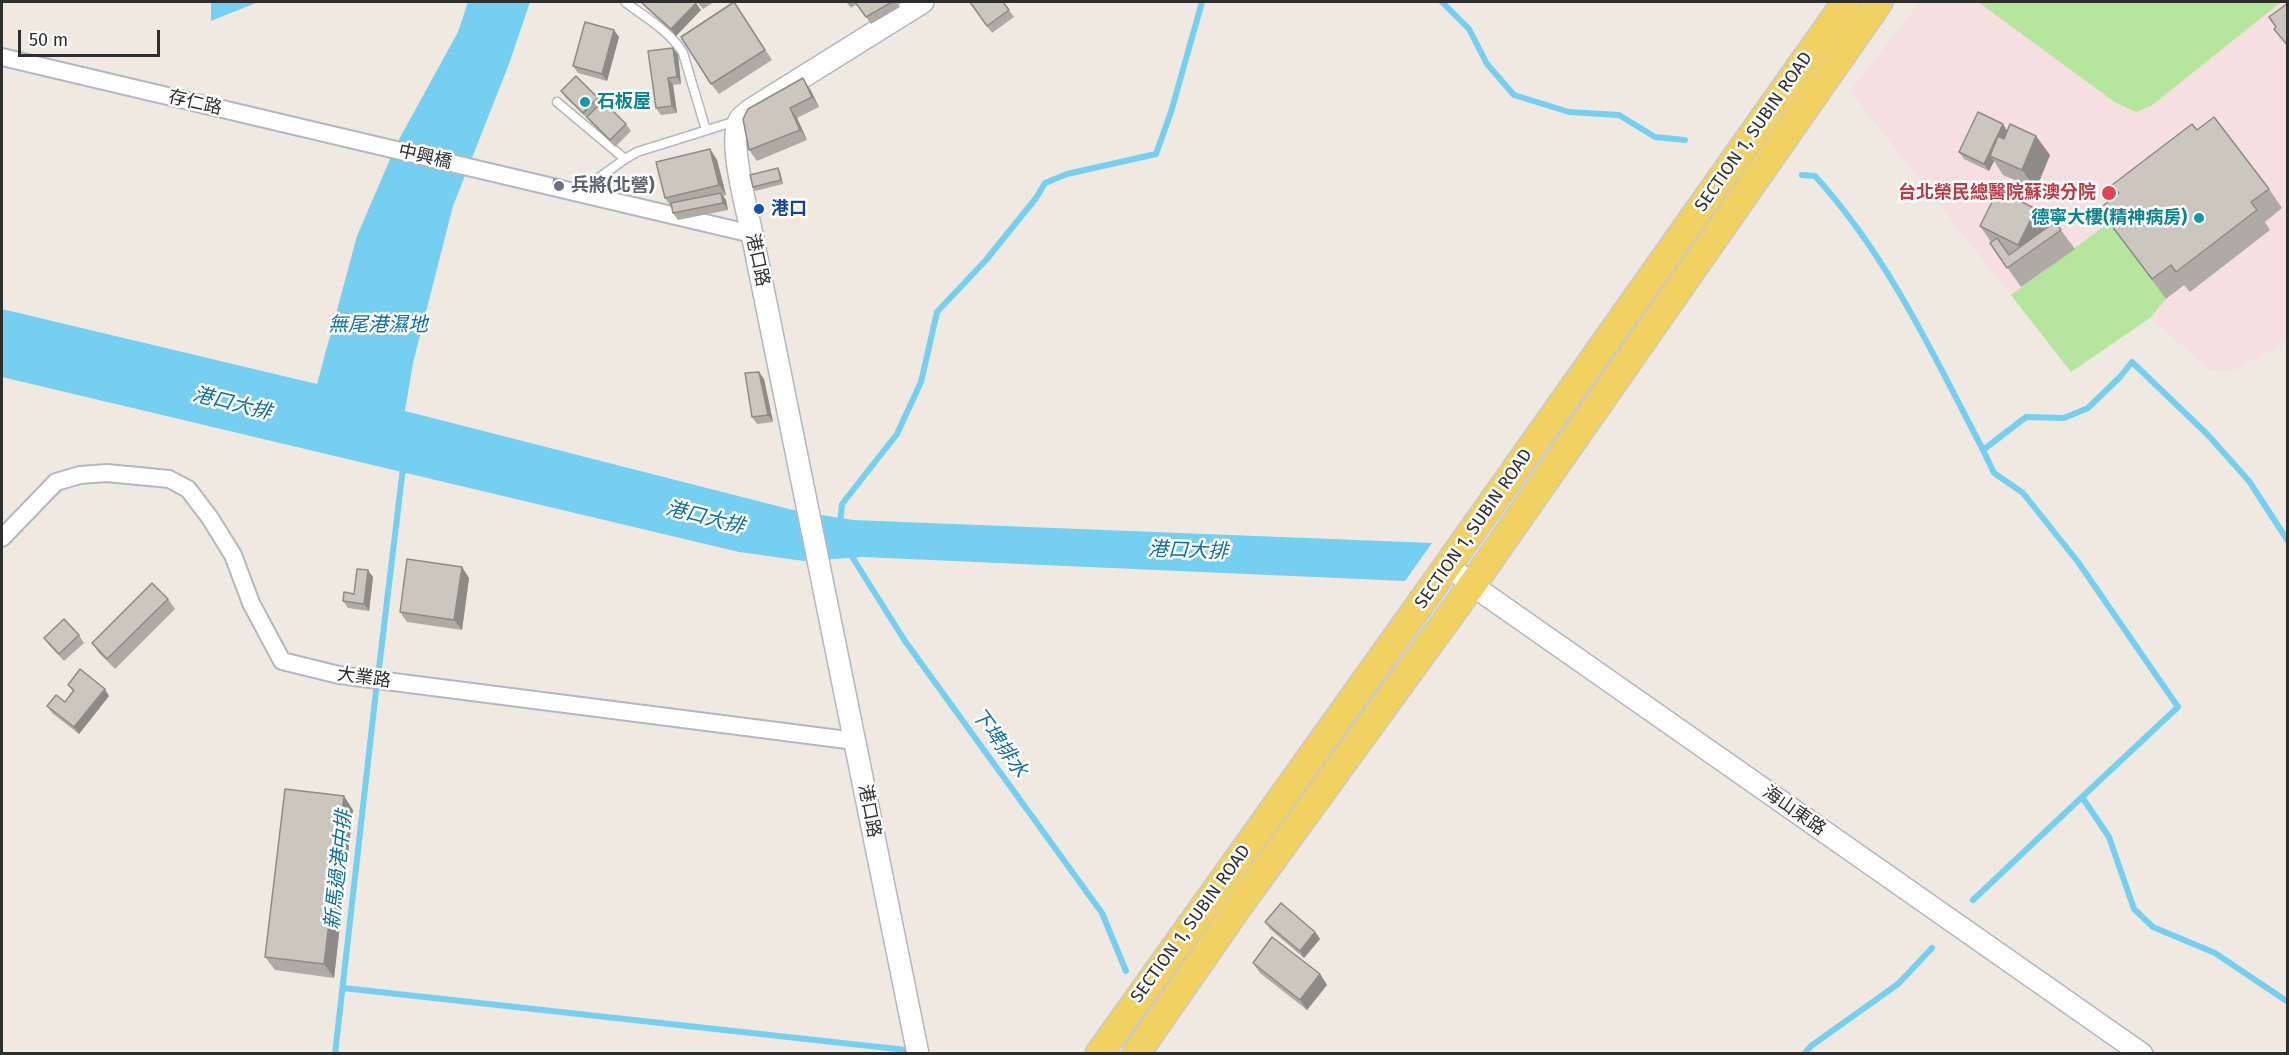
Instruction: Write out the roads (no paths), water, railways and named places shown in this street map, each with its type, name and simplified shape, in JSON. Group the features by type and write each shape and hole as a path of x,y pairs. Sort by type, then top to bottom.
{"main road":[{"name":"SECTION 1, SUBIN ROAD","path":"1099,1053 1846,2"},
{"name":"SECTION 1, SUBIN ROAD","path":"1136,1053 1238,906 1472,585 1879,2"},
{"path":"1214,891 1238,906"}],"street":[{"path":"739,120 750,110 924,2"},
{"name":"存仁路","path":"2,57 388,148"},
{"name":"港口路","path":"739,120 735,137 736,154 918,1053"},
{"name":"中興橋","path":"388,148 461,165 588,188"},
{"path":"588,188 752,234"},
{"name":"大業路","path":"2,538 56,482 80,475 106,473 169,479 188,489 234,555 251,603 282,661 339,675 855,741"},
{"name":"海山東路","path":"1448,565 1472,585 2142,1053"}],"lane":[{"path":"625,2 666,32 680,47 706,130"},
{"path":"557,102 625,159"},
{"path":"588,188 625,159 652,147 739,120"}],"water":[{"path":"211,2 258,2 211,21"},
{"path":"468,2 530,2 509,64 453,206 413,363 405,411 797,511 853,520 1432,543 1405,581 863,557 804,561 739,552 2,377 2,309 317,384 357,236 397,143 458,32"}],"waterway":[{"path":"840,524 842,504 897,434 921,382 937,312 986,260 1036,198 1045,183 1067,174 1156,154 1171,112 1202,2"},
{"path":"1442,2 1469,29 1487,64 1514,95 1569,112 1619,115 1655,137 1685,140"},
{"path":"1802,175 1815,176 1865,239 1928,343 1983,450 2026,417 2064,418 2088,408 2132,362 2207,434 2249,481 2288,541"},
{"path":"1983,450 1994,473 2023,493 2078,562 2178,707 2082,797 2109,837 2134,909 2153,927 2215,953 2288,1002"},
{"name":"新馬過港中排","path":"378,676 403,468"},
{"name":"下埤排水","path":"849,552 905,641 1102,913 1126,971"},
{"name":"新馬過港中排","path":"335,1054 376,691"},
{"path":"1973,900 2082,797"},
{"path":"1804,1054 1811,1046 1898,984 1932,948"},
{"path":"343,988 906,1050"}],"place":[{"name":"石板屋","path":"585,102"},
{"name":"兵將(北營)","path":"559,186"},
{"name":"台北榮民總醫院蘇澳分院","path":"2109,193"},
{"name":"港口","path":"759,209"},
{"name":"德寧大樓(精神病房)","path":"2199,218"}],"water label":[{"name":"無尾港濕地","path":"378,325"},
{"name":"港口大排","path":"232,404"},
{"name":"港口大排","path":"705,518"},
{"name":"港口大排","path":"1188,551"}]}
